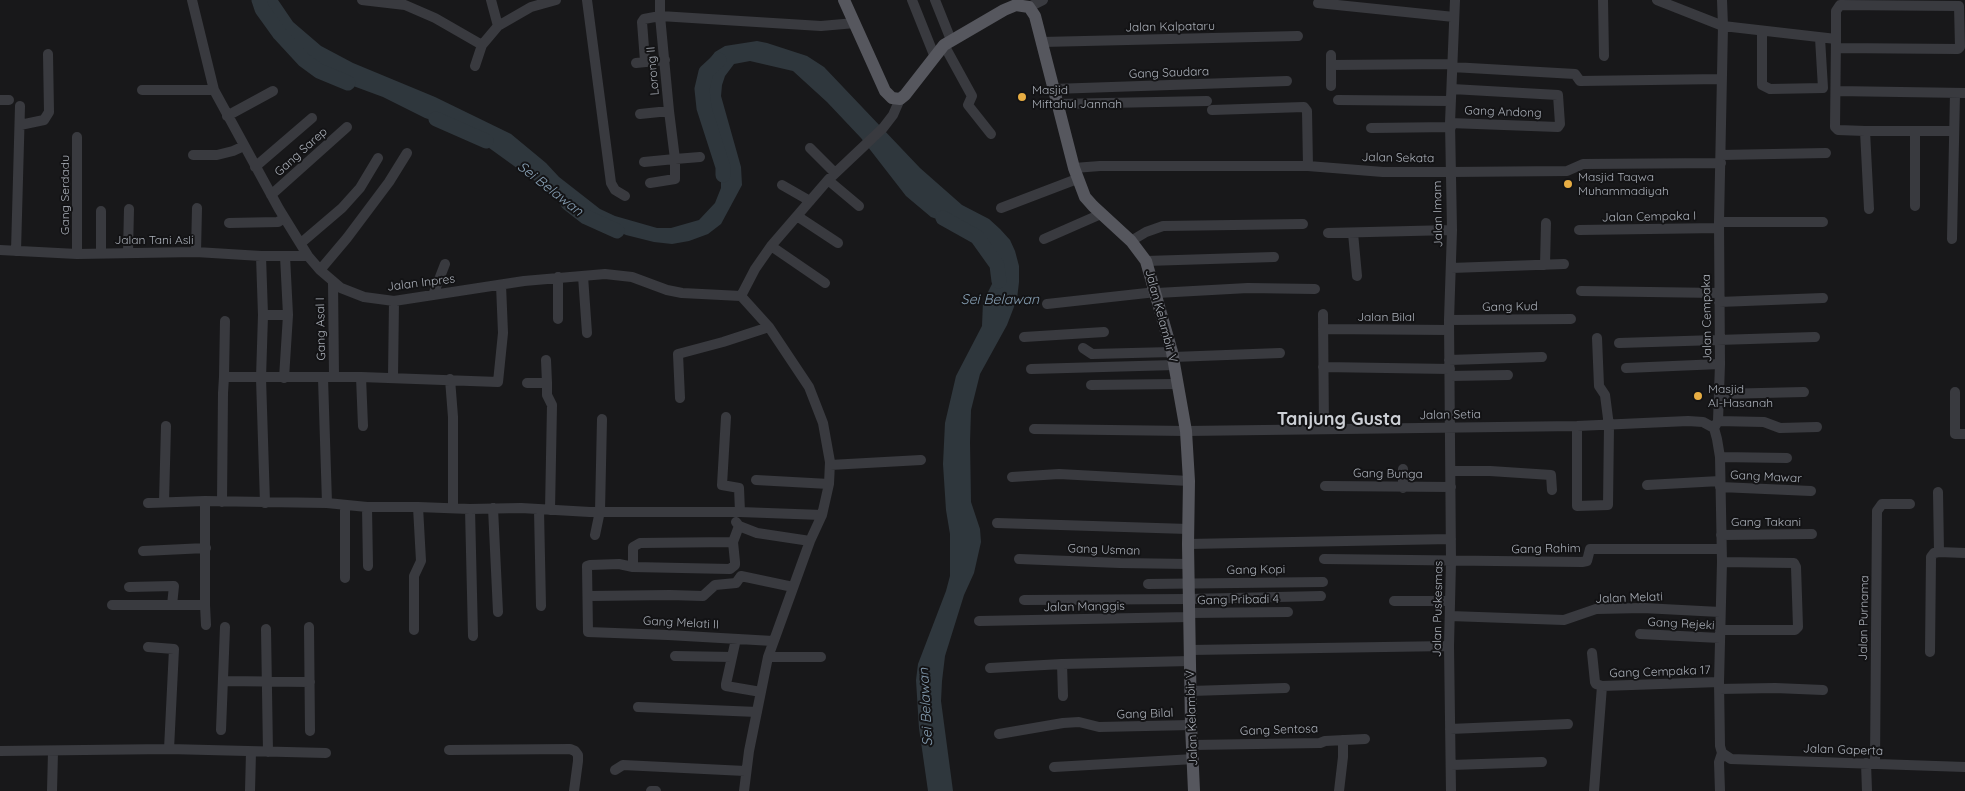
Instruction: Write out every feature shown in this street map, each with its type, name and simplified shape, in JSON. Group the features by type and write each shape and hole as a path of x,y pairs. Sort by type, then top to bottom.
{"main road":[{"path":"844,0 885,92 892,98 900,99 905,95 934,55 947,42 1004,10 1016,5 1025,4"},
{"name":"Jalan Kelambir V","path":"1025,4 1035,16 1076,173 1089,202 1131,241 1146,261 1157,293 1173,358 1186,431 1189,481 1188,564 1194,791"}],"street":[{"name":"Jalan Inpres","path":"192,0 214,90 227,116 284,218 308,256 320,270 341,288 364,298 394,301 558,277 618,275 632,277 667,290 682,293 741,296"},
{"path":"362,0 406,6 423,12 482,45"},
{"path":"421,0 423,12"},
{"path":"491,0 498,26"},
{"path":"475,66 482,45 498,26 531,7 556,0"},
{"path":"587,0 611,183 615,190 625,196"},
{"name":"Lorong II","path":"640,114 669,111 660,0"},
{"path":"912,0 934,55"},
{"path":"934,0 947,42 972,97 968,105 991,134"},
{"path":"1025,4 1043,0"},
{"name":"Jalan Imam","path":"1450,427 1449,325 1452,230 1450,172 1455,0"},
{"path":"1603,0 1604,56"},
{"path":"1657,0 1674,3 1723,26 1762,31 1830,40 1958,49 1960,47 1959,6 1840,5 1836,11 1830,40 1824,88 1770,89 1762,85 1762,31"},
{"name":"Jalan Cempaka","path":"1720,791 1719,762 1722,753 1720,746 1719,686 1722,562 1720,457 1716,425 1720,364 1718,341 1722,0"},
{"path":"1318,3 1454,17"},
{"path":"665,60 641,62 642,22 644,19 660,16 821,26 855,23"},
{"name":"Jalan Kalpataru","path":"1042,42 1298,36"},
{"path":"1830,40 1836,91 1836,129 1915,132 1954,131"},
{"path":"20,125 44,120 49,112 48,54"},
{"path":"1331,86 1331,60 1575,74 1580,81 1721,78"},
{"name":"Gang Saudara","path":"1053,89 1287,81"},
{"name":"Gang Andong","path":"1371,128 1451,125 1558,127 1560,124 1558,95 1452,89"},
{"path":"142,90 214,90"},
{"path":"227,116 273,91"},
{"path":"1836,91 1960,93 1954,131 1952,239"},
{"path":"744,791 745,771 768,657 810,541 822,515 829,484 830,465 823,423 809,387 769,327 741,296 755,269 771,246 832,177 883,128 893,115 900,99"},
{"path":"1338,100 1451,100"},
{"path":"1057,104 1304,107 1307,111 1308,166"},
{"path":"16,251 20,106"},
{"path":"650,183 675,179 675,159 669,111"},
{"path":"255,167 312,118"},
{"name":"Gang Sarep","path":"271,195 347,127"},
{"path":"1865,131 1869,209"},
{"path":"1915,132 1915,206"},
{"name":"Gang Serdadu","path":"77,136 77,254"},
{"path":"194,155 217,155 244,146"},
{"path":"810,148 832,177 859,206"},
{"name":"Jalan Sekata","path":"1001,208 1076,173 1100,166 1308,166 1383,172 1567,171 1583,164 1721,159 1826,152"},
{"path":"320,270 348,238 389,182 407,153"},
{"path":"644,162 700,157"},
{"path":"301,243 342,208 360,188 378,158"},
{"path":"782,184 810,201"},
{"path":"196,252 197,208"},
{"path":"128,252 129,209"},
{"path":"101,211 101,253"},
{"path":"1044,239 1101,214"},
{"path":"797,216 838,243"},
{"path":"229,224 278,222 284,218"},
{"name":"Jalan Cempaka I","path":"1579,230 1823,222"},
{"path":"1546,223 1546,265"},
{"path":"1131,241 1146,232 1163,226 1302,224"},
{"path":"1328,233 1452,230"},
{"path":"1353,232 1357,276"},
{"path":"771,246 825,283"},
{"name":"Jalan Tani Asli","path":"0,250 77,254 196,252 261,256 308,256"},
{"path":"261,256 263,315 261,378 265,503"},
{"path":"284,378 288,315 285,256"},
{"path":"1146,261 1274,258"},
{"path":"433,295 445,264"},
{"path":"1451,268 1564,264"},
{"path":"583,276 587,333"},
{"path":"558,277 558,319"},
{"name":"Gang Asal I","path":"333,282 334,376"},
{"path":"224,377 323,378 361,376 498,382 503,333 501,285"},
{"path":"1048,304 1157,293 1248,288 1315,289"},
{"path":"1581,291 1719,298 1823,298"},
{"path":"393,377 394,301"},
{"path":"1323,314 1324,429"},
{"path":"263,315 288,315"},
{"name":"Gang Kud","path":"1449,325 1571,319"},
{"path":"222,502 225,321"},
{"name":"Jalan Bilal","path":"1324,329 1449,325"},
{"path":"680,398 678,354 769,327"},
{"path":"1024,337 1104,332"},
{"path":"1091,333 1087,351 1173,358"},
{"path":"1619,343 1718,341 1815,336"},
{"path":"1577,426 1576,502 1579,507 1608,504 1609,426 1605,395 1599,386 1597,338"},
{"path":"1031,369 1173,358 1280,354"},
{"path":"1450,368 1542,357"},
{"path":"546,360 547,395 552,410 550,510"},
{"path":"1626,368 1720,364"},
{"path":"1323,367 1450,368 1508,375"},
{"path":"361,376 363,426"},
{"path":"323,378 327,503"},
{"path":"450,379 453,508"},
{"path":"527,382 547,383"},
{"path":"1091,384 1178,384"},
{"path":"1719,394 1804,392"},
{"path":"1955,392 1955,434 1965,434"},
{"path":"726,417 722,485 739,488 735,512 740,526 733,542 734,566 730,569 590,564 587,569 588,596 670,594 703,596 715,585 736,584 741,576 793,587"},
{"path":"595,535 600,511 602,419"},
{"name":"Jalan Setia","path":"1034,429 1186,431 1609,426 1688,421 1716,425 1764,422 1780,428 1817,427"},
{"path":"164,502 166,426"},
{"name":"Jalan Puskesmas","path":"1450,427 1451,561 1449,646 1451,791"},
{"path":"1720,457 1787,458"},
{"path":"830,465 921,460"},
{"path":"1403,469 1403,488"},
{"path":"1451,471 1490,471 1551,475 1552,490"},
{"path":"1012,477 1059,474 1189,481"},
{"path":"756,480 829,484"},
{"name":"Gang Mawar","path":"1647,485 1720,484 1811,491"},
{"name":"Gang Bunga","path":"1325,486 1451,487"},
{"path":"1938,492 1939,552"},
{"path":"205,501 206,625"},
{"path":"148,503 205,501 327,503 367,507 521,508 539,510 822,515"},
{"name":"Jalan Purnama","path":"1870,763 1877,511 1882,504 1910,504"},
{"path":"345,506 345,578"},
{"path":"367,507 368,566"},
{"path":"414,630 414,576 421,561 418,507"},
{"path":"493,508 498,612"},
{"path":"470,509 474,636"},
{"path":"539,510 541,606"},
{"path":"997,523 1188,529"},
{"path":"740,526 768,536 810,541"},
{"name":"Gang Takani","path":"1721,535 1812,534"},
{"path":"1188,544 1451,539"},
{"path":"632,566 633,547 637,544 733,542"},
{"path":"143,551 206,548"},
{"name":"Gang Rahim","path":"1451,561 1582,562 1587,561 1590,549 1721,549"},
{"path":"1930,652 1931,557 1934,553 1939,552 1965,553"},
{"name":"Gang Usman","path":"1019,559 1188,564"},
{"path":"1324,560 1451,561"},
{"name":"Gang Rejeki","path":"1640,634 1720,634 1795,630 1798,627 1796,566 1794,563 1722,562"},
{"name":"Gang Kopi","path":"1148,584 1323,582"},
{"path":"129,587 174,586 172,605"},
{"name":"Gang Melati II","path":"588,596 588,632 773,641"},
{"path":"1024,600 1321,596"},
{"path":"1394,601 1450,601"},
{"path":"112,605 205,605"},
{"name":"Jalan Melati","path":"1450,616 1564,620 1596,609 1643,608 1720,612"},
{"name":"Gang Pribadi 4","path":"1190,615 1288,612"},
{"name":"Jalan Manggis","path":"979,621 1190,615"},
{"path":"309,626 310,731"},
{"path":"221,730 225,627"},
{"path":"266,629 268,752"},
{"path":"736,639 726,686 761,692"},
{"path":"990,668 1190,656 1449,646"},
{"path":"148,647 174,649 169,749"},
{"path":"1592,653 1595,682 1602,686 1594,791"},
{"path":"675,656 732,657"},
{"path":"768,657 821,656"},
{"path":"1062,664 1063,696"},
{"path":"223,681 310,682"},
{"name":"Gang Cempaka 17","path":"1602,686 1719,686 1823,690"},
{"path":"1191,691 1284,688"},
{"path":"638,707 757,712"},
{"name":"Gang Bilal","path":"998,734 1079,722 1099,727 1192,725"},
{"path":"1450,729 1568,724"},
{"name":"Gang Sentosa","path":"1193,744 1303,743 1365,739"},
{"path":"1339,791 1343,740"},
{"path":"0,751 53,752 169,749 326,753"},
{"path":"450,750 575,751 578,755 578,761 574,791"},
{"path":"52,791 53,752"},
{"path":"250,791 251,752"},
{"name":"Jalan Gaperta","path":"1722,753 1731,759 1965,767"},
{"path":"1054,767 1194,759"},
{"path":"1451,765 1542,762"},
{"path":"1867,791 1870,763"},
{"path":"615,770 623,765 745,771"},
{"path":"651,791 656,791"}],"water":[{"name":"Sei Belawan","path":"259,0 278,0 293,22 321,46 353,63 435,97 511,134 546,163 559,177 600,209 615,216 657,228 671,228 699,220 715,203 721,188 717,137 706,98 706,69 708,61 715,52 725,46 757,41 767,43 807,56 824,67 920,168 962,205 989,219 1010,240 1019,266 1017,299 1007,325 980,374 971,410 971,502 980,529 981,542 974,573 964,595 945,656 942,681 941,701 953,791 928,791 919,728 916,680 918,664 950,576 950,534 946,510 943,464 945,423 956,376 982,326 983,302 994,280 994,260 991,251 985,244 968,230 931,217 906,196 861,138 827,102 793,71 750,61 734,64 725,76 722,85 721,96 741,167 742,185 721,224 708,234 689,241 672,244 626,235 582,215 467,132 425,118 383,97 337,80 300,55 284,39"}],"waterway":[{"name":"Sei Belawan","path":"259,0 262,9 280,34 304,60 319,71 348,83"},
{"name":"Sei Belawan","path":"719,60 706,72 702,89 704,108 723,167 723,175"},
{"name":"Sei Belawan","path":"436,119 486,141"},
{"name":"Sei Belawan","path":"568,203 586,217 617,231"},
{"name":"Sei Belawan","path":"943,218 977,237 997,265 999,281"}],"place":[{"name":"Masjid Miftahul Jannah","path":"1022,97"},
{"name":"Masjid Taqwa Muhammadiyah","path":"1568,184"},
{"name":"Masjid Al-Hasanah","path":"1698,396"}],"district":[{"name":"Tanjung Gusta","path":"1339,420"}]}
